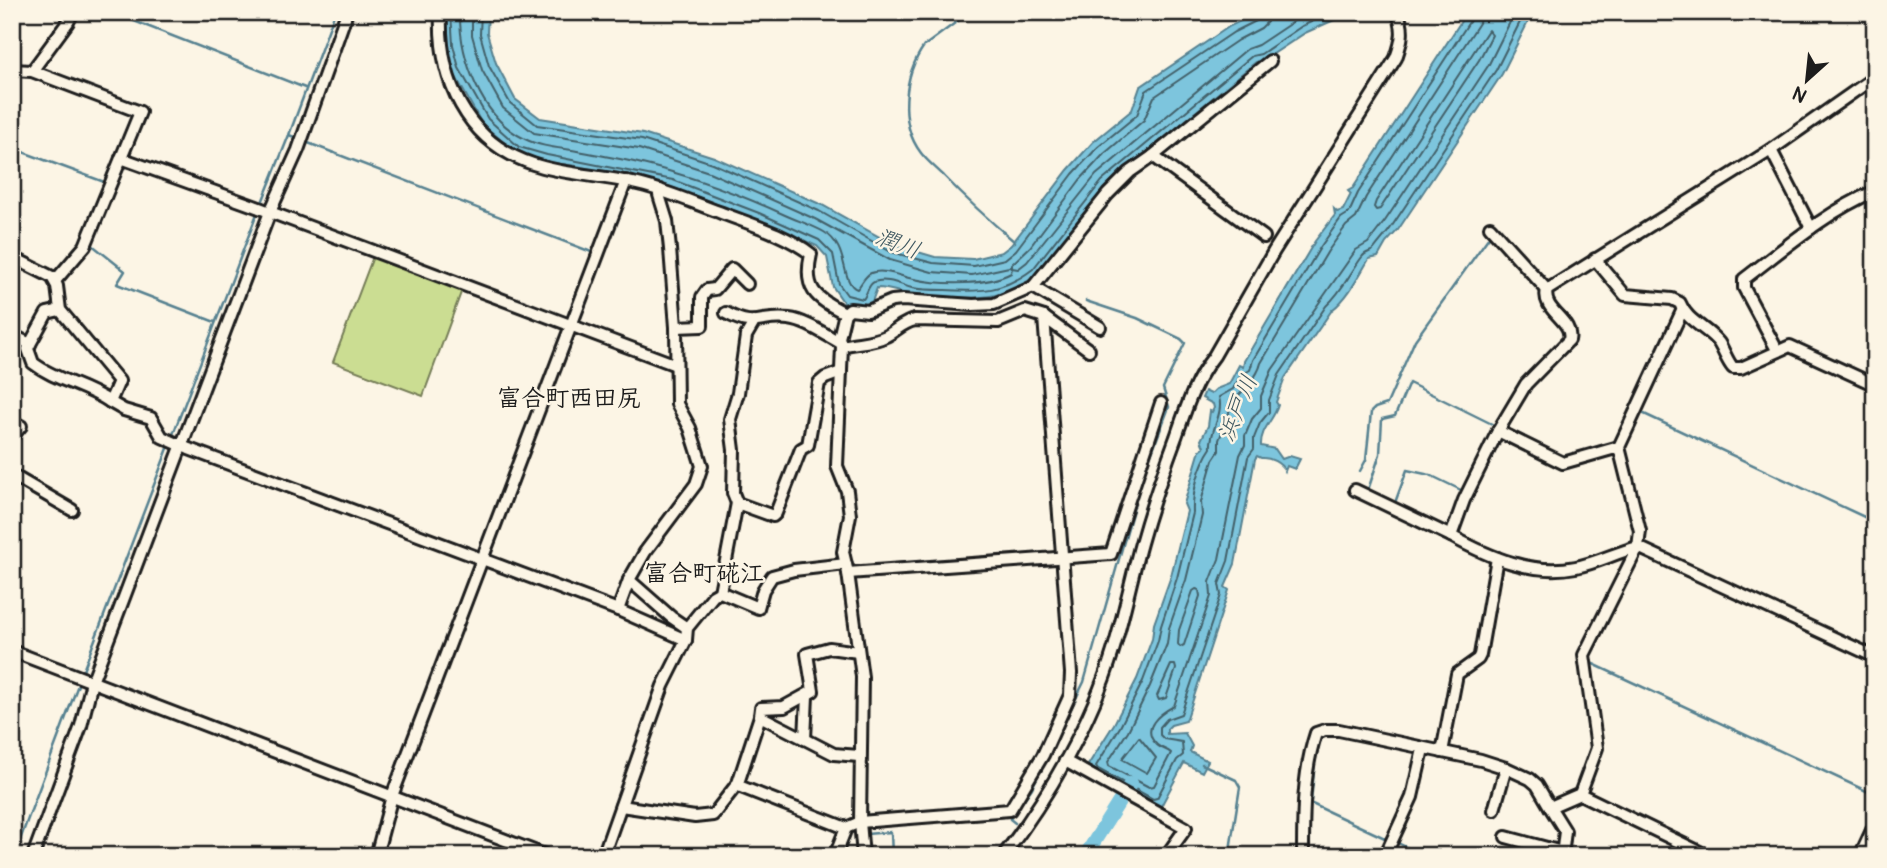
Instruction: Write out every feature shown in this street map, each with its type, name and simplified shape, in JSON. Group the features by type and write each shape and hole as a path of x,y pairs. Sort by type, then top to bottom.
{"street":[{"path":"32,71 73,12"},
{"path":"33,856 81,726 90,681 268,211 298,150 347,12"},
{"path":"441,12 442,55 447,75 467,114 484,135 513,156 534,165 626,181 660,190 801,246 811,254 808,280 821,301 844,315"},
{"path":"1003,856 1031,820 1065,761 1102,684 1114,651 1157,491 1197,380 1214,356 1274,251 1396,58 1404,26 1397,12"},
{"path":"863,856 859,757 863,714 862,677 843,552 850,515 847,491 837,466 840,342 844,315 850,309 868,311 892,301 903,300 994,304 1033,287 1108,194 1130,172 1270,61"},
{"path":"12,70 32,71 140,113 85,246 55,281"},
{"path":"1451,536 1464,500 1498,431 1527,384 1571,335 1547,303 1547,290 1771,150 1875,76"},
{"path":"1771,150 1811,228"},
{"path":"1153,156 1264,237"},
{"path":"121,158 676,365"},
{"path":"376,856 392,796 626,181"},
{"path":"618,610 629,580 645,552 696,484 702,466 690,428 677,404 676,327 667,222 660,190"},
{"path":"1777,350 1743,284 1744,279 1811,228 1856,199 1875,191"},
{"path":"1490,227 1547,290"},
{"path":"12,257 55,281 60,310 118,380 110,402"},
{"path":"1595,259 1625,295 1672,299 1680,303 1701,329 1718,342 1733,368 1741,368 1790,346 1875,385"},
{"path":"676,327 702,326 702,297 707,290 715,289 732,269 747,284"},
{"path":"1033,287 1100,327"},
{"path":"1550,807 1580,794 1597,748 1584,655 1638,547 1640,531 1619,447 1683,309"},
{"path":"60,310 47,313 30,344 34,365 93,391 124,410 151,418 162,437 481,560 687,634"},
{"path":"726,313 753,324 778,318 792,319 840,342 886,336 907,321 998,322 1025,312 1033,312 1089,350"},
{"path":"736,785 846,828 860,822 1010,810 1043,755 1070,695 1071,673 1044,317"},
{"path":"603,856 663,686 687,634 713,596 720,592 737,503 733,494 734,450 730,419 738,393 746,336 753,324"},
{"path":"12,335 30,344"},
{"path":"737,503 773,516 776,513 801,449 808,445 819,383 841,372"},
{"path":"720,592 758,608 763,590 772,576 794,570 1111,554 1161,403"},
{"path":"12,422 21,425 12,438"},
{"path":"1498,431 1563,463 1619,447"},
{"path":"12,475 72,510"},
{"path":"1355,490 1497,558 1535,569 1558,570 1576,567 1638,547 1875,657"},
{"path":"1442,752 1457,674 1480,655 1497,558"},
{"path":"629,580 687,634"},
{"path":"621,806 695,817 713,815 736,785 761,708 783,707 813,691 807,654 829,648 858,652"},
{"path":"12,651 547,856"},
{"path":"805,739 809,705 807,695"},
{"path":"760,716 834,754 859,757"},
{"path":"1303,856 1305,791 1316,733 1325,730 1339,730 1442,752 1506,768 1530,779 1537,785 1565,831 1562,854 1506,836"},
{"path":"1385,856 1412,797 1423,749"},
{"path":"1065,761 1186,828 1166,856"},
{"path":"1494,810 1506,768"},
{"path":"1580,794 1709,856"},
{"path":"1860,856 1875,824"},
{"path":"835,856 846,828"}],"green space":[{"path":"374,254 463,287 423,396 333,362"}],"water":[{"path":"445,12 488,12 487,33 496,63 515,99 540,118 643,134 714,157 822,205 894,245 935,257 973,259 1002,252 1011,245 1068,170 1093,142 1132,110 1140,87 1230,26 1259,12 1352,12 1305,33 1261,62 1257,61 1106,186 1038,274 1026,282 995,295 972,298 918,297 877,288 870,307 844,303 833,287 827,257 817,246 756,219 671,187 577,166 546,162 517,153 482,124 452,70"},
{"path":"1467,12 1533,12 1502,74 1398,230 1378,257 1369,259 1348,293 1332,310 1285,378 1276,402 1278,405 1265,430 1261,446 1275,449 1282,459 1290,456 1300,459 1295,469 1287,466 1285,471 1281,465 1271,460 1257,456 1255,459 1235,564 1225,587 1229,590 1186,721 1171,725 1167,729 1167,734 1185,733 1192,746 1190,752 1208,761 1202,772 1184,763 1159,810 1085,770 1114,724 1137,679 1152,639 1187,511 1184,504 1200,450 1204,447 1201,440 1208,426 1210,411 1214,408 1213,404 1202,398 1205,391 1211,394 1229,384 1239,365 1243,367 1244,361 1315,241 1335,215 1334,209 1337,212 1343,210 1351,194 1348,191 1353,188"}],"waterway":[{"path":"111,12 305,88"},
{"path":"297,138 289,135 335,12"},
{"path":"970,12 924,46 917,57 906,99 909,128 926,159 1015,242"},
{"path":"261,205 289,135"},
{"path":"303,141 594,253"},
{"path":"12,148 107,183"},
{"path":"172,437 258,211"},
{"path":"1360,471 1366,460 1371,412 1387,404 1415,340 1491,234"},
{"path":"91,244 125,271 117,284 215,322"},
{"path":"1015,823 1010,819 1032,788 1084,682 1142,478 1169,407 1163,388 1185,343 1137,318 1086,301"},
{"path":"1654,360 1677,309"},
{"path":"1725,365 1729,373 1735,373"},
{"path":"1368,490 1380,454 1382,419 1395,416 1409,383 1498,427"},
{"path":"1629,410 1635,401"},
{"path":"1640,412 1875,522"},
{"path":"81,676 170,443"},
{"path":"1396,500 1407,470 1430,475 1464,490"},
{"path":"1589,662 1875,795"},
{"path":"14,856 79,682"},
{"path":"1308,807 1311,801 1316,752"},
{"path":"1202,764 1236,780 1240,787 1229,856"},
{"name":"浜戸川","path":"1085,856 1131,783"},
{"path":"697,821 714,820 739,791"},
{"path":"1312,804 1389,840"},
{"path":"627,812 669,818"},
{"path":"866,834 891,832 892,856"},
{"path":"1398,843 1424,856"},
{"path":"1308,848 1308,856"}],"district":[{"name":"富合町西田尻","path":"569,398"},
{"name":"富合町硴江","path":"704,573"}],"water label":[{"name":"潤川","path":"898,243"}]}
